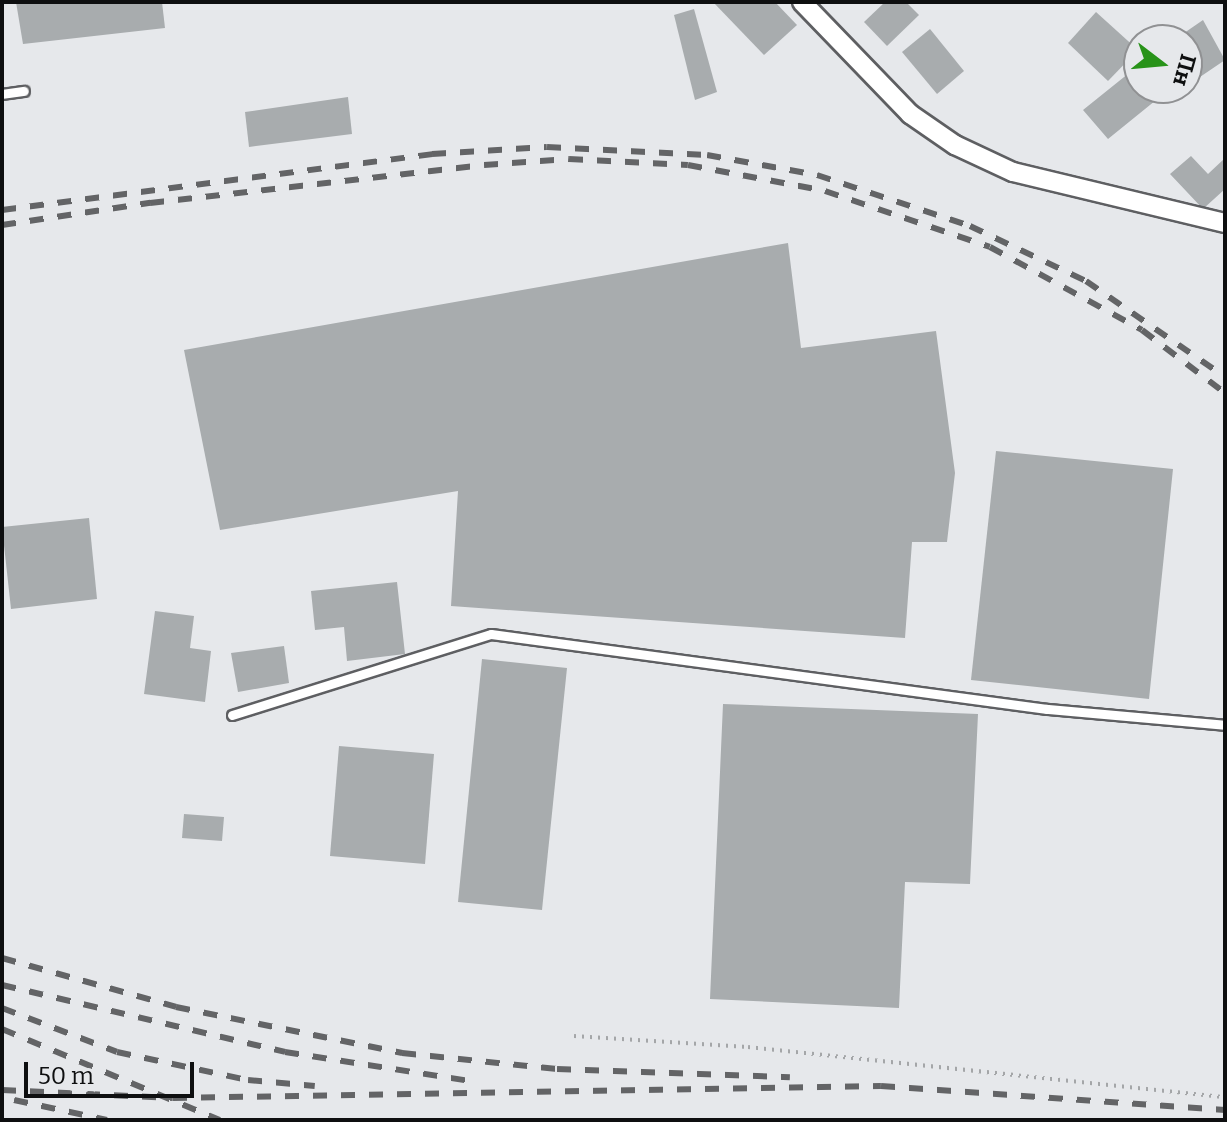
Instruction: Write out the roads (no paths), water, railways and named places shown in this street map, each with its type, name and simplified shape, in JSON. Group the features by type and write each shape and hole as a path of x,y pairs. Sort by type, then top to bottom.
{"street":[{"path":"802,2 910,114 955,145 1013,172 1225,223"}],"lane":[{"path":"2,94 24,91"},
{"path":"232,715 491,634 1047,709 1225,725"}],"railway":[{"path":"2,210 432,154 547,147 707,155 817,175 970,226 1086,281 1225,377"},
{"path":"2,225 150,203 484,165 569,159 688,165 825,191 990,247 1142,330 1225,393"},
{"path":"2,958 176,1007 402,1053 557,1069 790,1077"},
{"path":"2,985 285,1052 476,1082"},
{"path":"2,1008 117,1052 248,1080 315,1086"},
{"path":"2,1029 220,1120"},
{"path":"2,1090 173,1098 881,1086 1225,1110"},
{"path":"14,1100 107,1120"}]}
